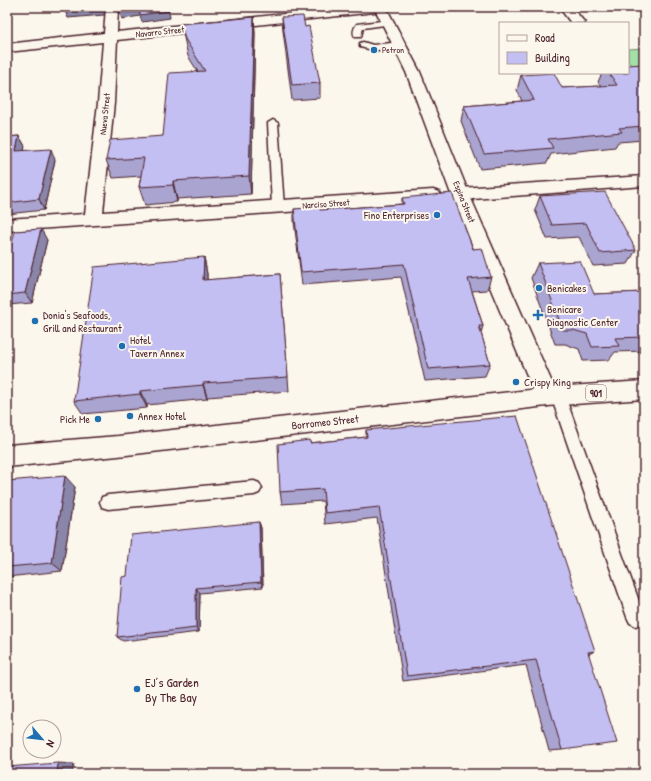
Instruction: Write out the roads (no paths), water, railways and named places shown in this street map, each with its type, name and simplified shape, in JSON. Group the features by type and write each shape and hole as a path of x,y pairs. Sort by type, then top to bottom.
{"street":[{"name":"Nueva Street","path":"93,220 111,38 112,7"},
{"name":"Espina Street","path":"380,7 400,45 428,108 460,194 553,397"},
{"name":"Navarro Street","path":"7,48 111,38 384,7"},
{"path":"565,7 577,22"},
{"name":"Narciso Street","path":"7,225 644,181"},
{"name":"Borromeo Street","path":"7,456 118,446 553,397 644,390"}],"lane":[{"path":"358,35 358,29 360,26 389,22"},
{"path":"363,45 373,48 400,45"},
{"path":"273,123 278,207"},
{"path":"553,397 636,617"},
{"path":"108,502 254,488"}],"place":[{"name":"Petron","path":"374,50"},
{"name":"Fino Enterprises","path":"437,215"},
{"name":"Benicakes","path":"539,288"},
{"name":"Benicare Diagnostic Center","path":"538,315"},
{"name":"Donia's Seafoods, Grill and Restaurant","path":"35,321"},
{"name":"Hotel Tavern Annex","path":"122,346"},
{"name":"Crispy King","path":"516,382"},
{"name":"Annex Hotel","path":"130,416"},
{"name":"Pick Me","path":"98,419"},
{"name":"EJ’s Garden By The Bay","path":"137,689"}]}
